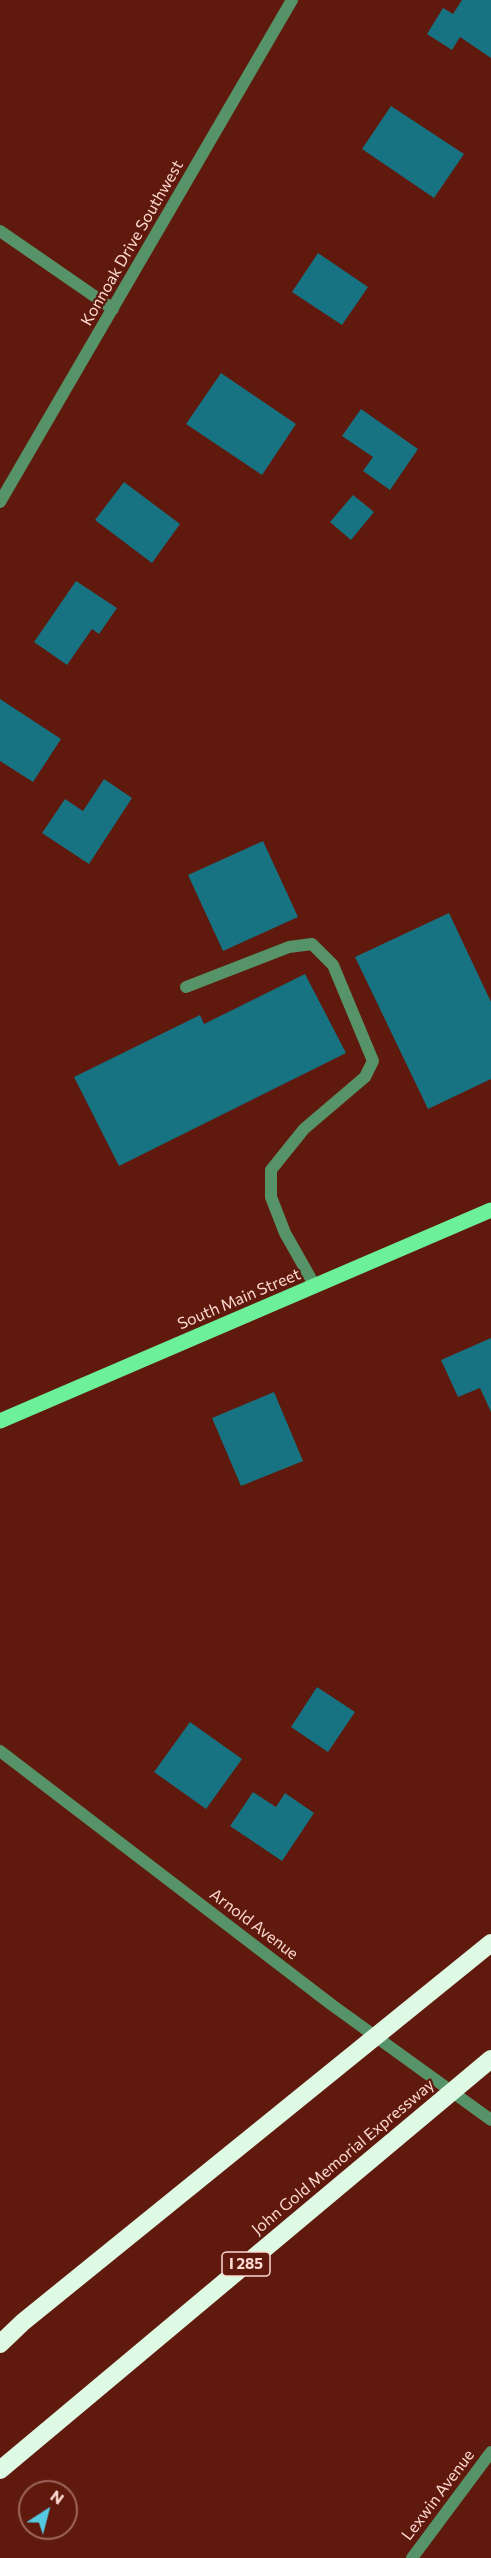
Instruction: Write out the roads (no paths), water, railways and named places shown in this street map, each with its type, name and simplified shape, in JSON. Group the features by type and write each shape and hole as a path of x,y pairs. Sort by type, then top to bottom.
{"highway":[{"path":"0,2344 491,1943"},
{"name":"John Gold Memorial Expressway","path":"0,2470 491,2059"}],"main road":[{"name":"South Main Street","path":"0,1421 491,1210"}],"street":[{"name":"Konnoak Drive Southwest","path":"0,502 292,0"},
{"path":"0,231 113,309"},
{"path":"186,987 264,955 301,945 312,944 333,965 373,1061 365,1077 304,1129 271,1170 271,1197 285,1233 315,1286"},
{"name":"Arnold Avenue","path":"0,1751 332,2005 491,2120"},
{"name":"Lexwin Avenue","path":"412,2558 491,2452"}]}
